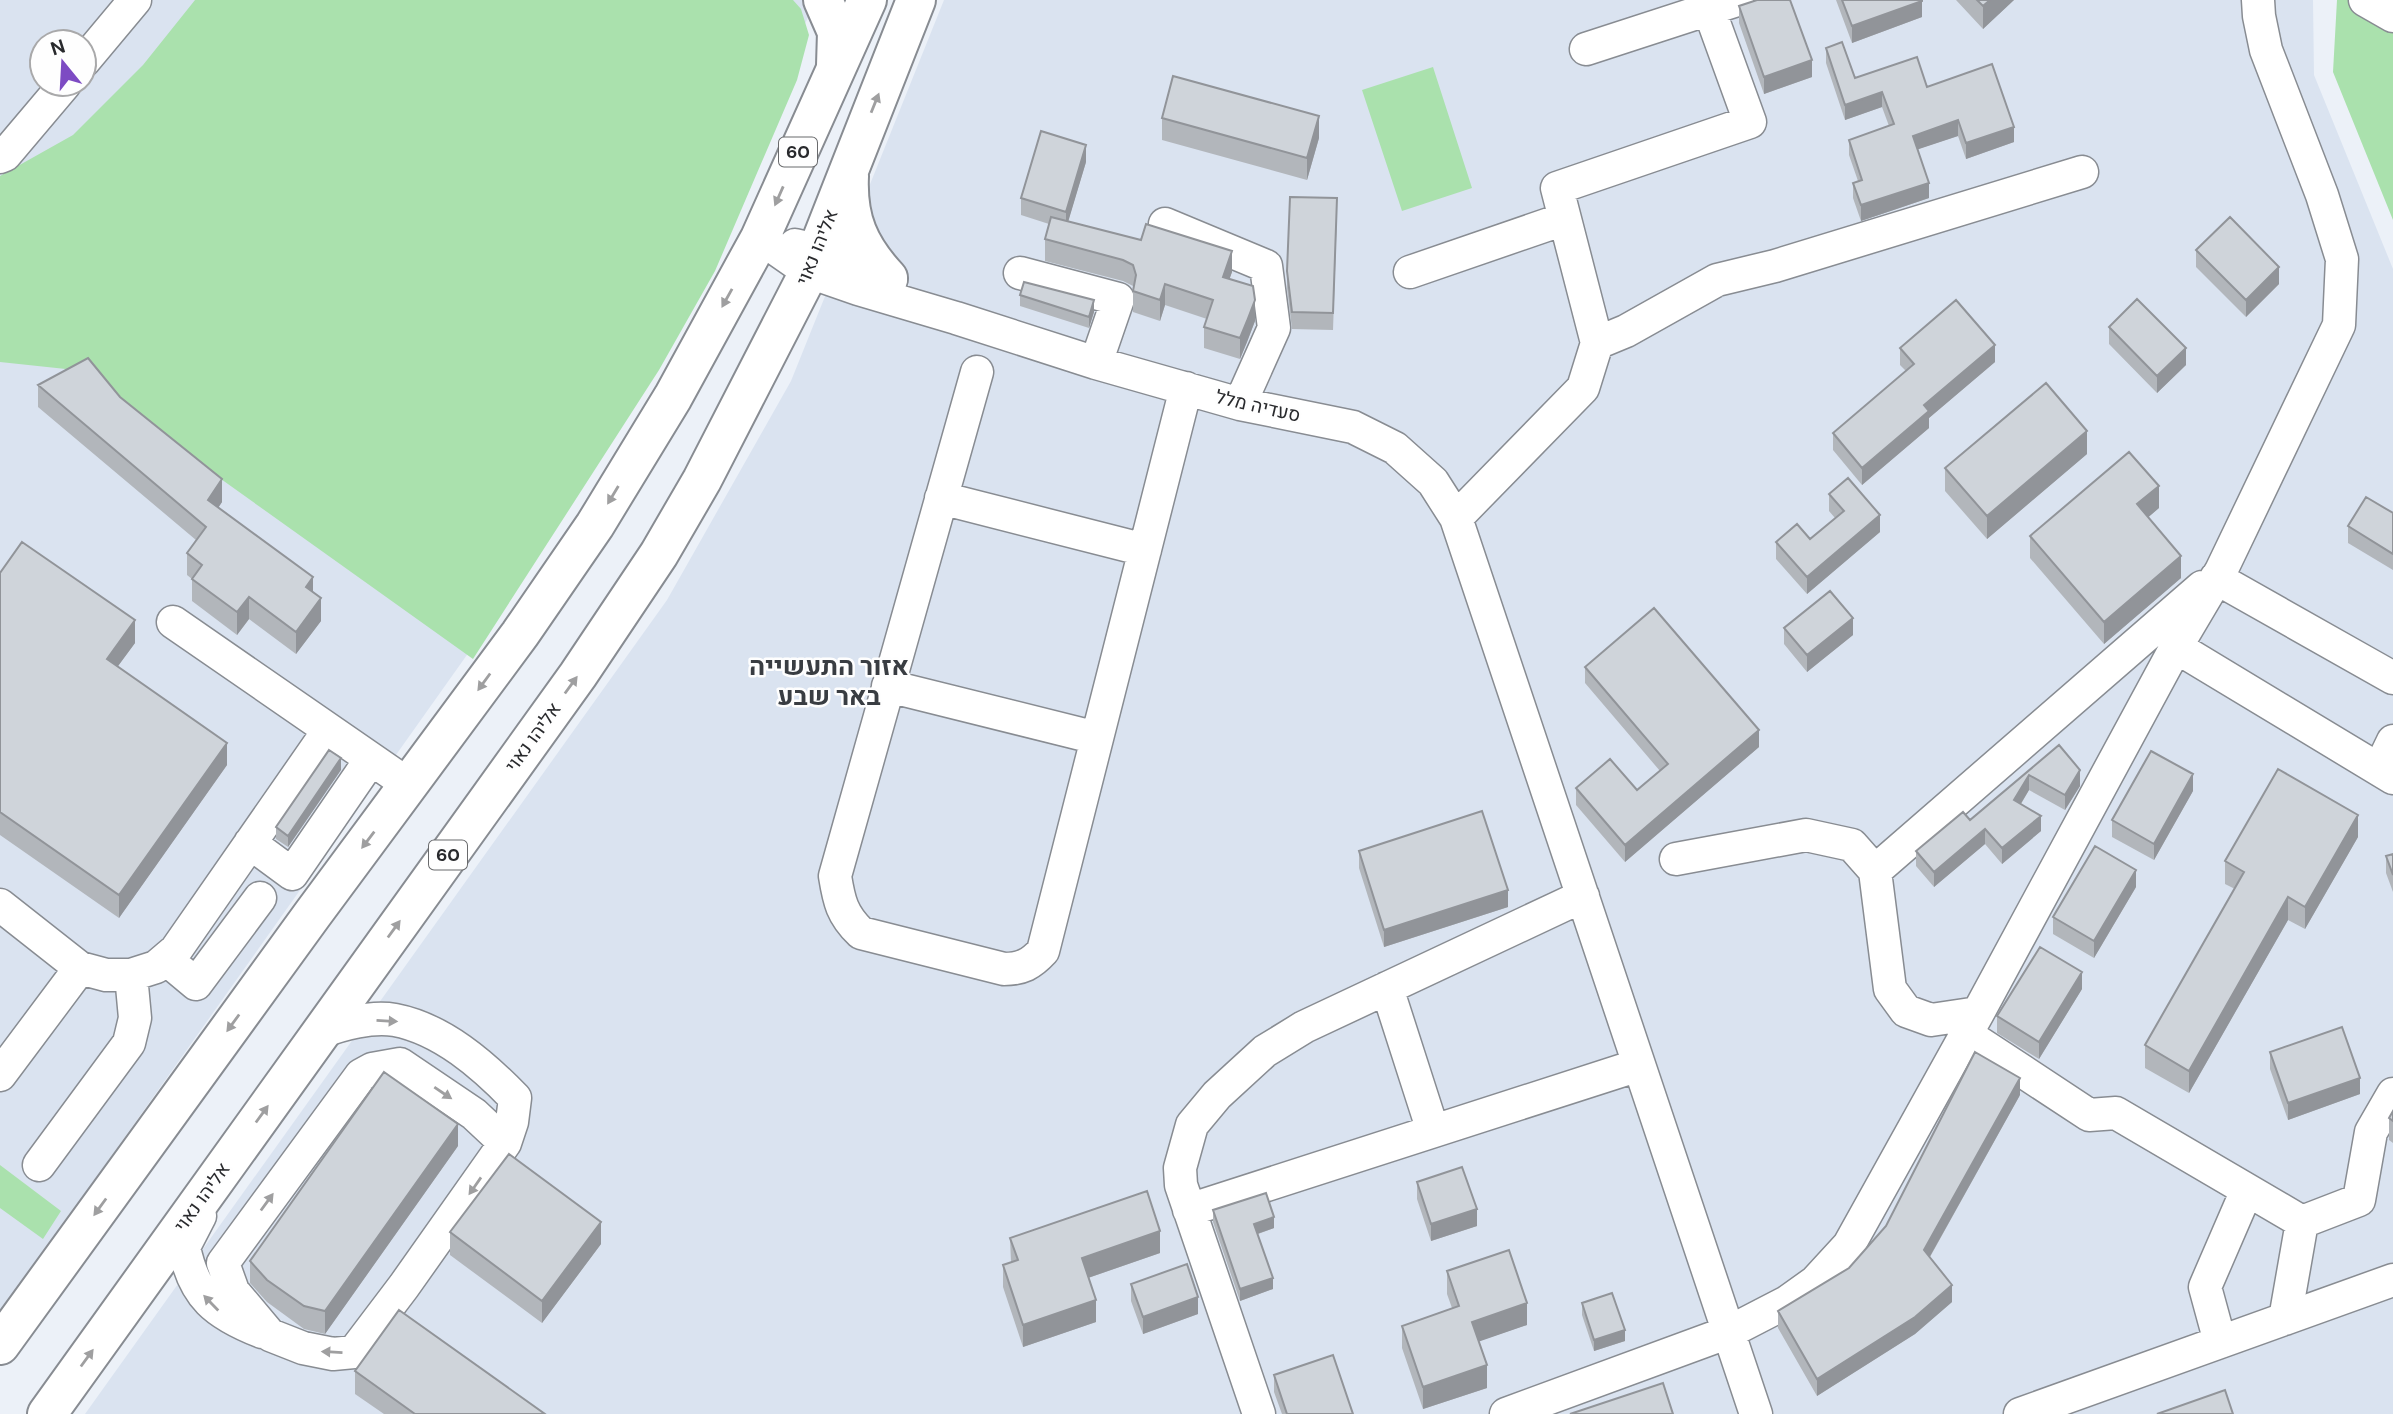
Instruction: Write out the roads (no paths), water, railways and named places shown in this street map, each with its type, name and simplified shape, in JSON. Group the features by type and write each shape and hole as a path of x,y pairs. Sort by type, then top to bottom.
{"highway":[{"path":"823,0 837,32 839,47 836,66"},
{"name":"60","path":"0,1345 520,634 595,525 673,397 760,238 867,0"},
{"name":"אליהו נאוי","path":"47,1414 578,675 659,554 702,480 813,261 916,0"},
{"path":"849,166 849,200 857,234 865,251 888,278"}],"street":[{"path":"98,44 135,0"},
{"path":"1506,1414 1729,1332 1787,1302 1815,1283 1849,1245 2176,647 2219,575 2339,325 2342,259 2322,195 2266,50 2258,0"},
{"path":"2365,0 2393,16"},
{"path":"1456,518 1583,388 1597,343 1557,188 1750,122 1723,4 1586,49"},
{"path":"0,156 5,155 53,98"},
{"path":"1597,343 1626,331 1717,280 1774,266 2082,172"},
{"path":"1410,272 1564,219"},
{"path":"1165,224 1266,265 1274,328 1240,404"},
{"name":"סעדיה מלל","path":"760,238 813,261 858,289 1096,363 1240,404 1353,427 1395,447 1433,482 1456,518 1756,1414"},
{"name":"סעדיה מלל","path":"813,261 888,278 956,318"},
{"path":"1020,273 1118,299 1096,363"},
{"path":"977,372 835,876 839,903 849,922 861,933 1004,970 1018,969 1032,963 1043,951 1186,388"},
{"path":"941,498 1144,550"},
{"path":"2219,575 2393,678"},
{"path":"1875,871 2219,575"},
{"path":"173,622 409,785"},
{"path":"2176,647 2388,762"},
{"path":"888,686 1097,738"},
{"path":"4,917 80,968 106,975 131,975 156,967 176,950 329,730"},
{"path":"250,844 292,874 371,759"},
{"path":"1676,859 1806,835 1852,845 1875,871 1890,989 1906,1011 1931,1020 1972,1023 2089,1115 2116,1113 2302,1222"},
{"path":"1259,1414 1181,1185 1180,1168 1192,1125 1217,1095 1265,1051 1304,1027 1583,896"},
{"path":"166,959 196,984 260,898"},
{"path":"0,1075 80,968"},
{"path":"39,1165 130,1043 135,1018 131,975"},
{"path":"1387,988 1433,1131"},
{"path":"229,1159 184,1247 193,1280 204,1297 218,1312 303,1348 333,1354 354,1352 505,1143 512,1122 515,1098 488,1071 430,1031 393,1020 340,1025 320,1032"},
{"path":"270,1335 233,1291 223,1263 361,1074 372,1069 400,1064 474,1114 505,1143"},
{"path":"1189,1210 1639,1065"},
{"path":"2302,1222 2359,1200 2371,1132 2393,1094"},
{"path":"2220,1342 2205,1287 2247,1190"},
{"path":"2285,1319 2302,1222"},
{"path":"2020,1414 2393,1280"}],"district":[{"name":"אזור התעשייה באר שבע","path":"829,681"}]}
